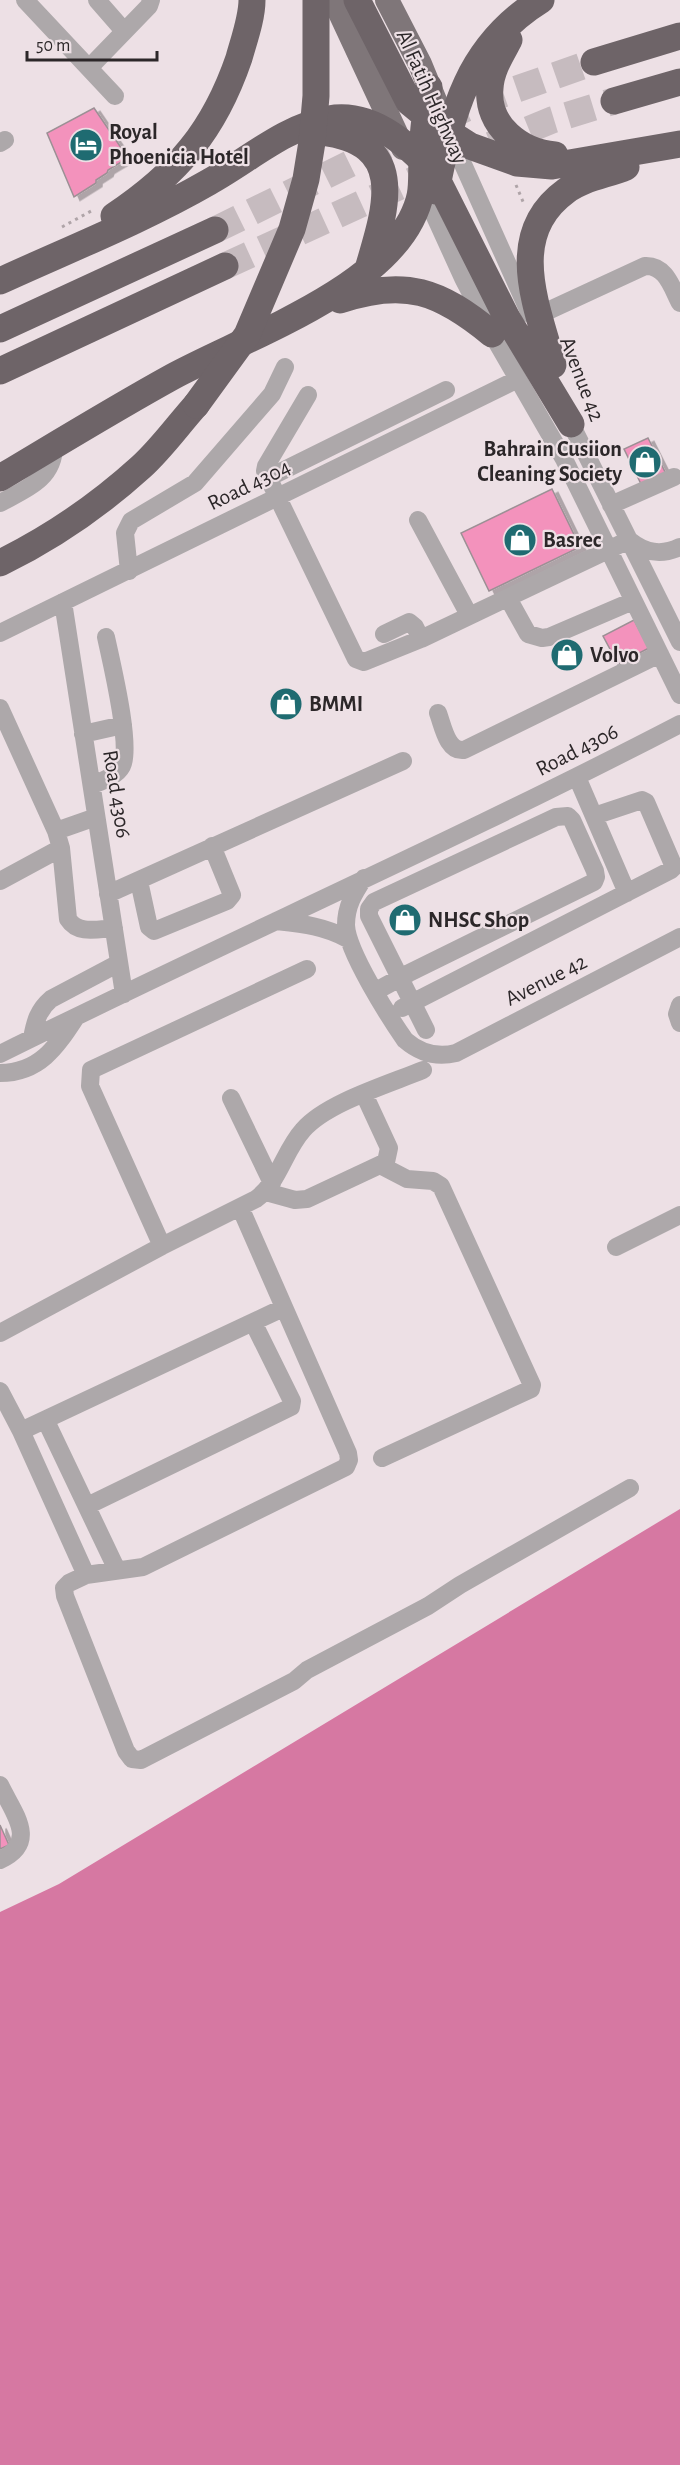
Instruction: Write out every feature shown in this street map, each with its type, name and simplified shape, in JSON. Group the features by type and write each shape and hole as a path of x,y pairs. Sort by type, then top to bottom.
{"highway":[{"path":"48,259 157,185 185,158 207,127 229,87 242,48 252,0"},
{"path":"0,563 34,546 75,520 143,466 196,405 247,335 292,229 306,179 316,96 316,0"},
{"path":"357,0 404,95 425,116 470,146 517,163 552,166 680,145"},
{"path":"0,478 173,377 352,284 368,270 394,244 410,223 430,184 457,103 476,64 499,34 535,4"},
{"path":"535,4 493,72 489,89 490,101 499,124 506,135 545,154 596,159"},
{"path":"594,62 680,36"},
{"path":"614,101 680,82"},
{"path":"429,87 422,159 430,184 434,214"},
{"path":"0,281 211,182 269,143 298,129 331,118 347,119 376,126 397,136 422,159"},
{"path":"298,129 338,134 354,139 368,149 379,163 386,194 384,216 368,270"},
{"path":"553,364 530,273 529,252 538,221 550,204 567,189 680,145"},
{"path":"430,184 571,424"},
{"path":"0,328 215,230"},
{"path":"0,371 225,266"},
{"path":"291,317 368,290 392,288 436,297 464,312 492,334"}],"main road":[{"name":"Al Fatih Highway","path":"334,0 397,136 430,184"},
{"name":"Al Fatih Highway","path":"387,0 429,87 448,133"}],"street":[{"path":"25,0 115,96"},
{"path":"97,0 124,32"},
{"path":"89,68 149,6 151,0"},
{"name":"Al Fatih Highway","path":"448,133 475,195"},
{"name":"Avenue 42","path":"475,195 553,364 571,424 680,642"},
{"path":"434,214 451,255 492,334 564,459 680,695"},
{"path":"539,315 645,266 655,267 663,273 680,303"},
{"path":"129,571 125,533 131,521 195,483 272,394 285,367"},
{"name":"Road 4304","path":"0,633 518,379"},
{"path":"268,478 446,390"},
{"path":"308,395 266,466 268,478 356,659 364,662 421,639 629,540 652,552 675,550"},
{"path":"0,503 39,481 46,474 54,456 54,446"},
{"path":"611,505 674,477"},
{"path":"418,520 469,615"},
{"path":"653,589 659,565 675,550"},
{"path":"508,597 528,634 542,638 633,601"},
{"name":"Road 4306","path":"63,602 124,994"},
{"path":"384,634 410,622 421,639"},
{"path":"92,785 118,772 123,764 125,751 123,725 106,637"},
{"path":"438,712 451,746 456,750 464,750 660,654"},
{"path":"0,708 58,840 66,914 71,925 81,930 114,928"},
{"name":"Road 4306","path":"0,1054 577,777 680,724"},
{"path":"83,734 123,725"},
{"path":"108,894 404,761"},
{"path":"577,777 627,893"},
{"path":"390,1015 674,867 674,862 646,802 642,800 594,816"},
{"path":"376,991 400,978 594,882 596,873 572,819 564,815 382,898 374,902 369,909 369,916 400,978 426,1030"},
{"path":"0,881 58,840 96,817"},
{"path":"139,881 149,927 154,931 227,901 232,895 212,846"},
{"path":"382,898 370,875 352,896 348,910 348,939 405,1040 416,1048 427,1062"},
{"path":"275,920 311,924 330,929 348,939"},
{"name":"Avenue 42","path":"269,1187 301,1132 314,1118 427,1062 456,1053 680,937"},
{"path":"32,1038 37,1014 51,999 119,963"},
{"path":"162,1246 90,1086 91,1070 307,969"},
{"path":"680,1005 677,1014 680,1023"},
{"path":"0,1073 20,1070 38,1063 54,1051 77,1016"},
{"path":"231,1098 269,1187 296,1200 307,1198 382,1166 388,1158 389,1148 364,1094"},
{"path":"382,1166 407,1179 433,1181 441,1186 532,1385 531,1389 382,1458"},
{"path":"0,1333 240,1207 269,1187"},
{"path":"240,1207 348,1453 349,1460 346,1467 143,1567 86,1575 64,1588 65,1596 126,1751 132,1759 141,1760 294,1681 307,1670 428,1606 460,1585 630,1488"},
{"path":"616,1247 680,1215"},
{"path":"21,1431 283,1308"},
{"path":"87,1506 291,1407 292,1401 253,1322"},
{"path":"0,1391 21,1431 86,1575"},
{"path":"46,1421 117,1570"},
{"path":"0,1785 21,1834 19,1847 14,1854 0,1860"}],"path":[{"path":"517,163 516,187 525,206 538,221"},
{"path":"59,229 95,209"}],"shaded area":[{"path":"680,1509 680,2465 0,2465 0,1912 59,1884"}],"building":[{"name":"Royal Phoenicia Hotel","path":"94,108 128,158 108,170 96,180 96,183 74,197 47,133"},
{"name":"Bahrain Cusiion Cleaning Society","path":"648,438 666,474 642,486 624,449"},
{"name":"Basrec","path":"552,489 580,547 489,591 461,533"},
{"path":"634,620 649,648 618,664 603,636"},
{"path":"0,1825 9,1845 0,1849"}],"tunnel":[{"path":"441,120 477,103 594,62"},
{"path":"491,145 552,120 614,101"},
{"path":"215,230 390,144"},
{"path":"225,266 442,167"}],"place":[{"name":"Royal Phoenicia Hotel","path":"86,145"},
{"name":"Bahrain Cusiion Cleaning Society","path":"645,462"},
{"name":"Basrec","path":"520,540"},
{"name":"Volvo","path":"567,655"},
{"name":"BMMI","path":"286,704"},
{"name":"NHSC Shop","path":"405,920"}]}
